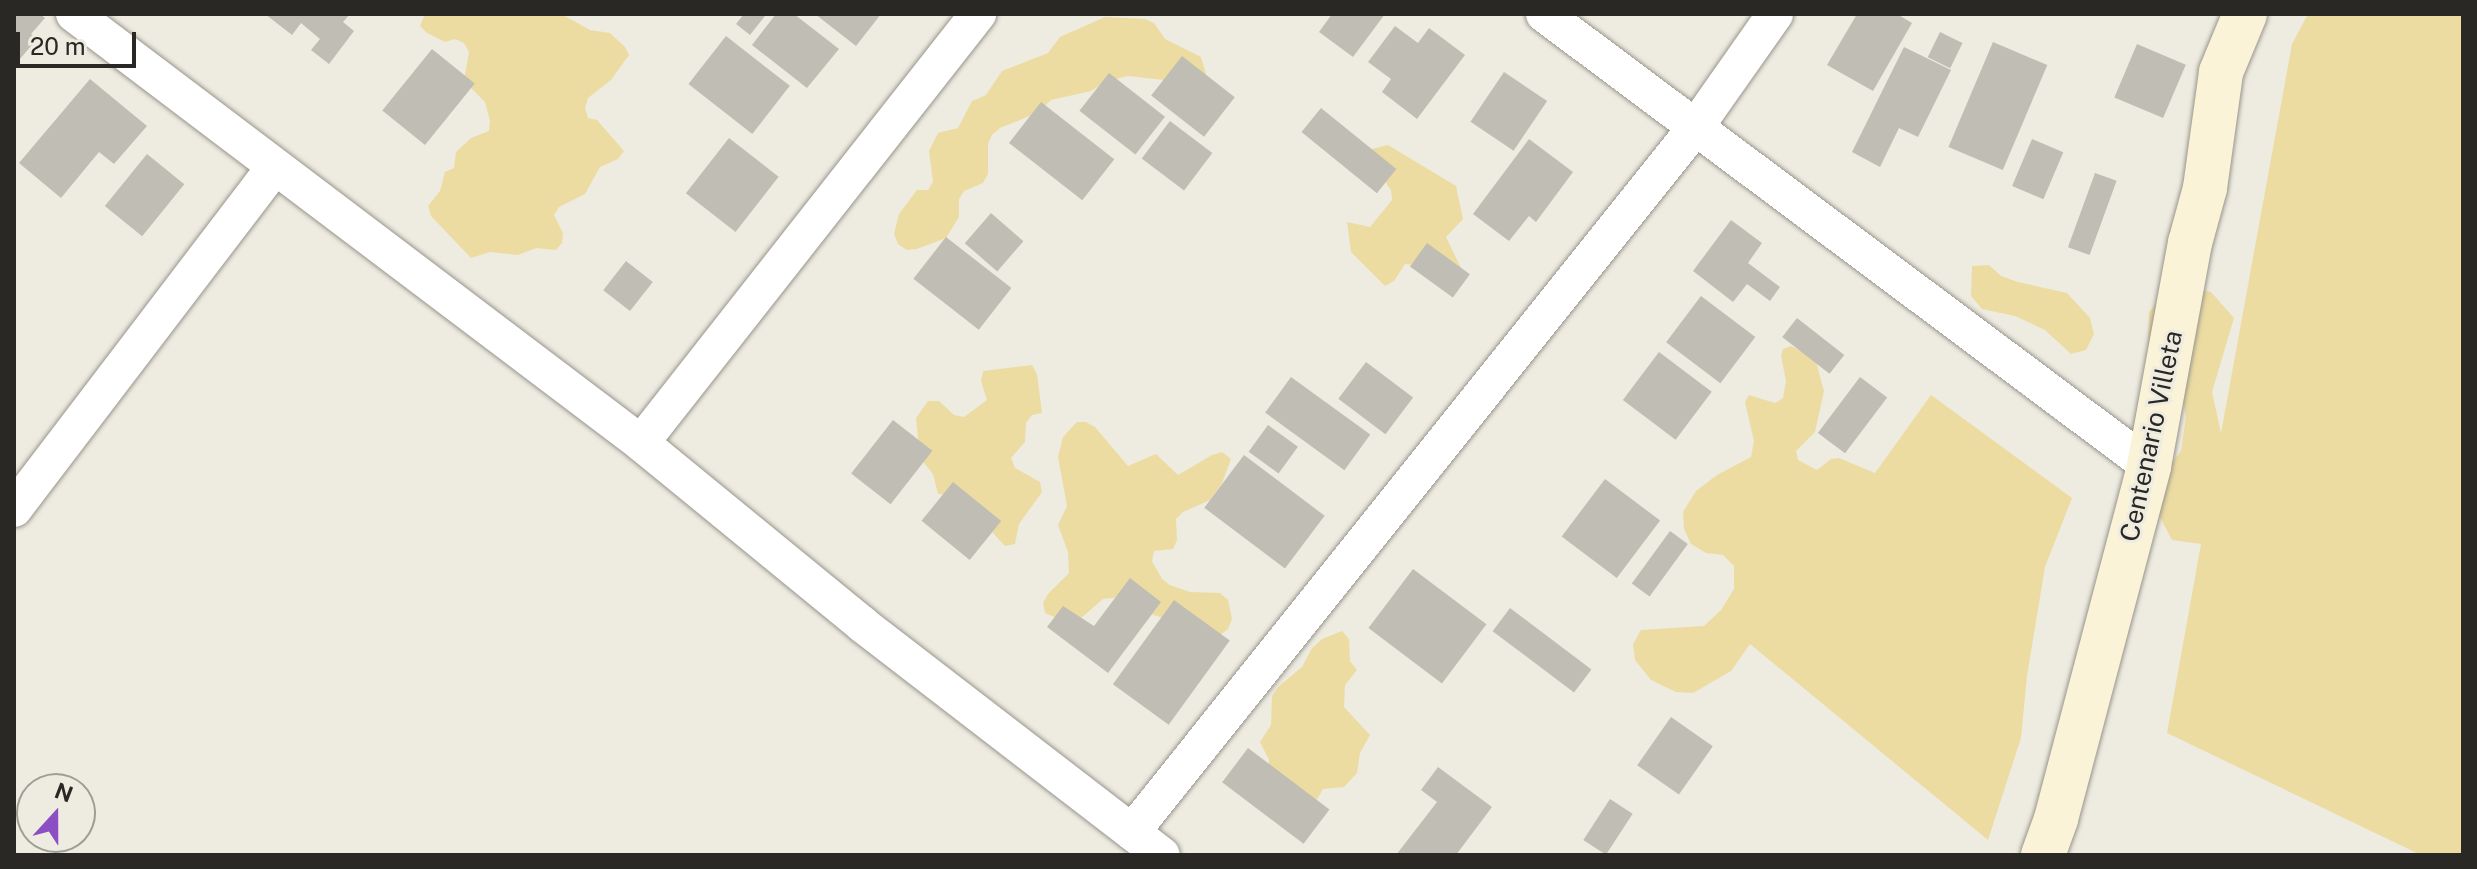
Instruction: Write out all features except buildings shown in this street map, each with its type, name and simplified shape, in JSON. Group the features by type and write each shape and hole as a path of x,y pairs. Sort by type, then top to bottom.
{"main road":[{"name":"Centenario Villeta","path":"2043,855 2056,819 2149,466 2190,243 2205,188 2221,72 2245,14"}],"street":[{"path":"74,14 641,443 863,625 1162,855"},
{"path":"641,443 978,14"},
{"path":"1544,14 2149,466"},
{"path":"1132,832 1695,128 1775,14"},
{"path":"14,509 274,168"}],"shaded area":[{"path":"425,14 563,15 590,30 610,33 625,47 629,55 611,80 588,98 585,108 588,118 597,120 624,151 618,159 600,167 585,194 559,207 554,215 563,233 562,243 556,250 536,248 518,255 490,252 471,258 431,216 428,206 440,191 445,172 454,168 456,152 471,138 489,131 490,121 485,102 464,81 469,52 464,43 455,39 445,42 427,33 420,26"},
{"path":"2308,14 2463,14 2463,855 2421,855 2167,733 2201,544 2172,540 2155,508 2160,478 2181,451 2186,417 2183,401 2148,345 2149,312 2160,299 2195,289 2211,292 2234,318 2212,392 2221,433 2292,44"},
{"path":"1105,17 1145,19 1154,23 1165,39 1201,57 1209,85 1128,76 1107,81 1091,91 1051,100 1037,113 1000,128 992,135 988,144 988,174 983,183 964,191 959,199 959,217 946,238 917,249 907,250 898,244 894,234 899,214 917,190 928,190 933,182 929,151 938,133 958,128 972,101 986,95 1002,71 1048,53 1060,37"},
{"path":"1388,145 1456,186 1463,219 1446,237 1461,268 1405,264 1394,281 1385,286 1351,252 1347,222 1370,227 1392,200 1391,190 1363,151"},
{"path":"1989,265 2001,276 2067,293 2090,318 2094,334 2086,350 2071,354 2045,330 2015,316 1982,309 1971,296 1972,266"},
{"path":"1791,346 1815,358 1824,391 1815,432 1796,451 1798,460 1817,470 1831,459 1839,458 1875,473 1931,395 2072,498 2045,567 2027,676 2021,738 1988,840 1750,644 1731,671 1693,693 1676,692 1651,680 1635,660 1633,644 1641,630 1704,626 1721,610 1734,589 1734,566 1723,555 1706,553 1691,544 1684,529 1683,512 1696,491 1717,475 1751,457 1754,441 1745,402 1749,395 1775,403 1783,398 1786,381 1781,356 1783,349"},
{"path":"1032,365 1037,374 1042,413 1032,415 1026,423 1025,442 1011,458 1015,468 1040,482 1042,492 1019,524 1015,544 1005,546 958,495 938,494 933,474 920,458 916,418 928,401 939,401 954,415 964,417 987,400 981,381 983,371"},
{"path":"1077,422 1086,422 1095,427 1128,466 1156,454 1178,475 1212,455 1222,452 1231,459 1222,483 1210,500 1183,512 1176,519 1177,540 1173,549 1154,551 1152,561 1162,579 1170,585 1190,592 1220,593 1228,600 1232,619 1228,629 1220,635 1147,613 1122,597 1103,599 1073,625 1045,613 1043,603 1048,594 1069,573 1068,552 1058,525 1067,506 1058,457 1063,437"},
{"path":"1342,631 1349,639 1350,661 1357,670 1345,685 1344,707 1370,735 1360,753 1357,773 1344,787 1323,789 1313,806 1268,780 1269,760 1260,742 1271,725 1272,696 1278,687 1302,667 1312,648 1322,639"}]}
